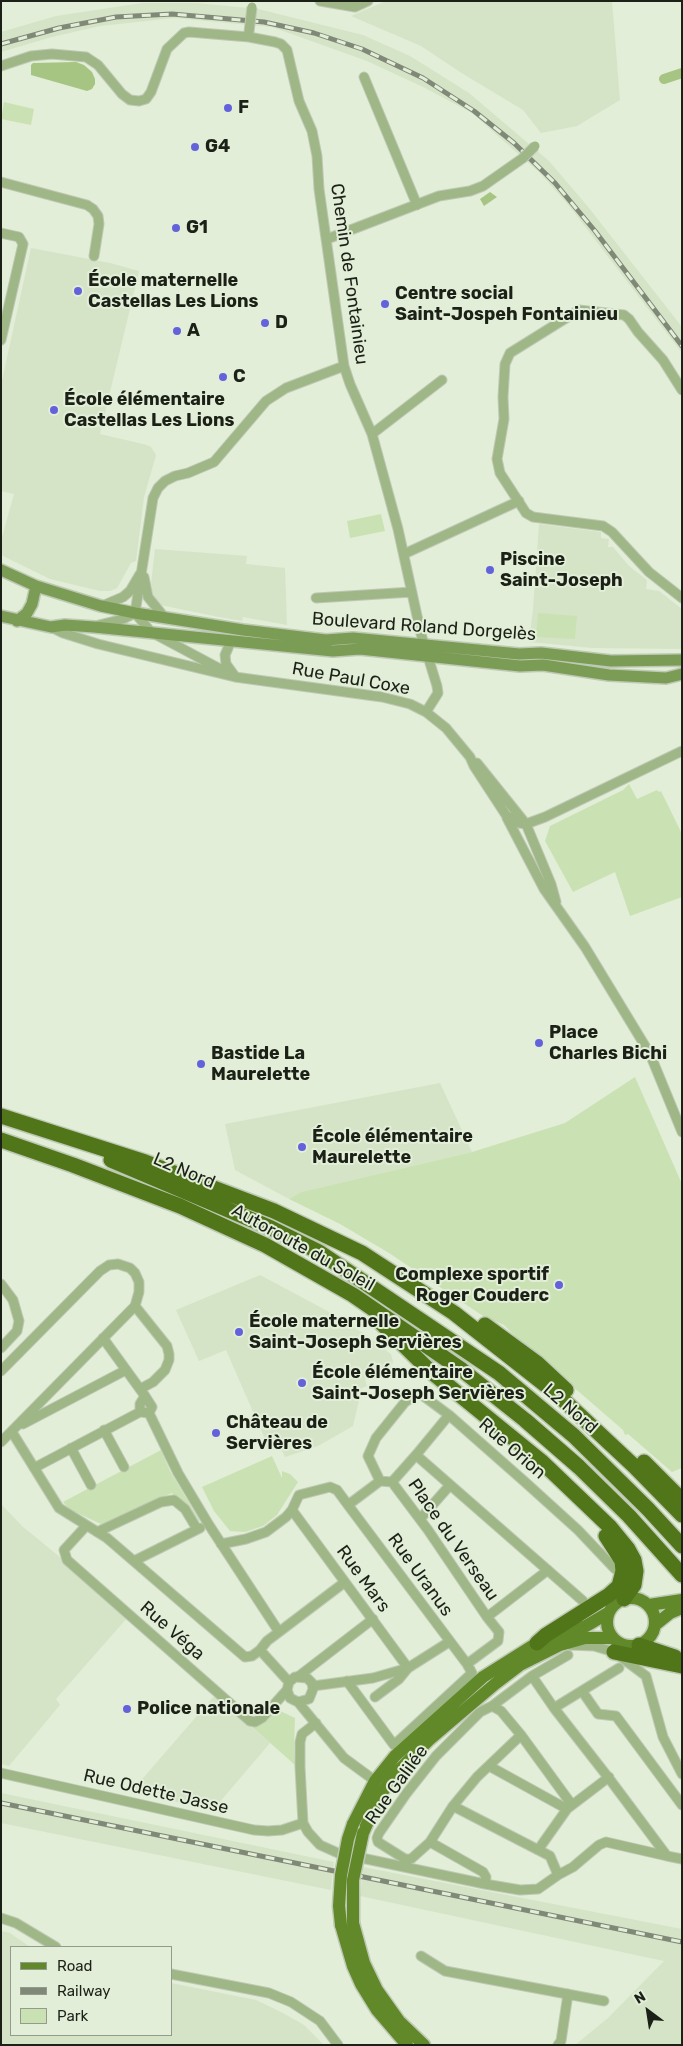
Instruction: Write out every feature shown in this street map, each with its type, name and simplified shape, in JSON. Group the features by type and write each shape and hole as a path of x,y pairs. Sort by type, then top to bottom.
{"highway":[{"name":"Autoroute du Soleil","path":"8,1118 145,1162 274,1211 362,1253 454,1313 557,1394 634,1466 682,1515"},
{"name":"L2 Nord","path":"8,1118 271,1228 319,1252 499,1373 574,1436 648,1509 682,1546"},
{"name":"Autoroute du Soleil","path":"1,1140 180,1206 265,1246 353,1295 408,1331 462,1370 525,1420 614,1502 680,1572"},
{"path":"353,1295 429,1370 507,1432 569,1487 610,1527 628,1549 634,1560 636,1570 634,1585 624,1599"},
{"path":"454,1313 478,1320 537,1363 682,1500"},
{"path":"537,1643 546,1635 609,1595 619,1586 623,1571 622,1561 612,1544 569,1487"},
{"path":"613,1645 682,1666"},
{"path":"639,1645 682,1660"}],"main road":[{"name":"Boulevard Roland Dorgelès","path":"1,571 36,586 100,606 243,630 326,640 353,638 519,654 541,653 611,661 682,660"},
{"path":"1,622 17,621 27,613 32,604 36,586"},
{"path":"1,616 17,621"},
{"name":"Boulevard Roland Dorgelès","path":"17,621 50,626 65,624 333,651 360,649 520,666 543,665 610,675 666,678 682,674"},
{"path":"380,1784 482,1693 520,1666 560,1645 585,1638 613,1645 639,1645 650,1637 655,1625 655,1618 649,1605 637,1598 624,1599 612,1607 608,1613 586,1626 537,1643 483,1677 408,1743 380,1784 358,1828 348,1839 341,1875 339,1906 377,1990 399,2021 424,2045"},
{"path":"649,1605 682,1600"},
{"path":"655,1625 670,1613 682,1608"},
{"path":"608,1613 607,1626 613,1645"},
{"path":"347,1924 352,1966 360,1984 377,2010 407,2045"}],"street":[{"path":"320,1 355,7 368,1"},
{"path":"1,66 31,56 52,54 86,56 98,66 122,94 130,100 139,101 146,99 151,92 167,49 184,33 249,35 252,4"},
{"name":"Chemin de Fontainieu","path":"249,35 281,44 288,50 299,101 312,131 318,156 319,189 344,366 372,434 404,554 424,644 438,686 438,693 426,712"},
{"path":"364,77 417,205"},
{"path":"327,239 439,196 470,191 482,186 523,158 535,146"},
{"path":"1,182 87,205 93,209 98,216 99,224 94,256"},
{"path":"1,233 19,237 23,244 1,340"},
{"path":"682,390 663,360 624,315 579,310 510,353 505,364 502,397 504,419 497,459 500,473 526,513 533,517 603,526 612,532 650,572 682,598"},
{"path":"94,627 123,619 135,613 153,498 158,488 165,481 214,462 266,400 286,388 344,366"},
{"path":"372,434 442,380"},
{"path":"404,554 519,501"},
{"path":"100,606 123,597 130,591 143,570"},
{"path":"143,570 148,597 165,618"},
{"path":"316,598 412,592"},
{"name":"Rue Paul Coxe","path":"135,613 151,632 235,677"},
{"name":"Rue Paul Coxe","path":"50,626 63,633 98,644 235,677 382,698 410,704 426,712 446,728 470,757 478,763 526,824 551,884 558,907"},
{"path":"231,640 225,655 226,664 235,677"},
{"path":"506,815 519,823 526,824 545,817 682,751"},
{"name":"Rue Paul Coxe","path":"470,757 506,815 544,888 585,947 650,1054 682,1132"},
{"path":"1,1371 100,1271 109,1265 122,1264 135,1273 139,1282 140,1292 135,1306 1,1442"},
{"path":"1,1284 13,1300 19,1321 17,1331 1,1348"},
{"path":"135,1306 167,1346 169,1354 165,1370 142,1392"},
{"path":"34,1468 104,1430 144,1412 152,1406 103,1338"},
{"path":"14,1430 126,1370"},
{"name":"Rue Orion","path":"380,1481 371,1465 368,1454 376,1438 406,1402 416,1395 422,1395 449,1415 578,1530 615,1569"},
{"path":"144,1412 208,1524 279,1632"},
{"path":"348,1505 380,1481 392,1482 449,1415"},
{"path":"14,1430 34,1468 59,1508 107,1538 245,1657 252,1656 267,1641 345,1582"},
{"path":"104,1430 124,1467"},
{"path":"71,1448 91,1485"},
{"path":"416,1455 583,1601"},
{"name":"Place du Verseau","path":"392,1482 499,1632 498,1641 467,1664"},
{"path":"420,1519 450,1485"},
{"name":"Rue Uranus","path":"292,1510 299,1495 330,1487 337,1490 467,1664"},
{"path":"96,1532 161,1502 174,1500 185,1509 197,1529"},
{"path":"221,1544 246,1539 266,1532 292,1510"},
{"name":"Rue Mars","path":"292,1510 408,1668"},
{"path":"134,1561 208,1524"},
{"name":"Rue Véga","path":"86,1526 64,1550 67,1560 250,1721 255,1722 262,1718 288,1686"},
{"path":"487,1617 548,1570"},
{"path":"288,1686 373,1619"},
{"path":"298,1702 306,1701 312,1691 346,1681 373,1678 408,1668 449,1642"},
{"path":"613,1645 646,1676 663,1737 682,1774"},
{"path":"260,1650 288,1686 290,1698 298,1702 344,1758 380,1784"},
{"name":"Rue Galilée","path":"430,1842 411,1859 405,1859 378,1842 377,1838 385,1823 436,1756 480,1712 492,1706 532,1676 568,1656"},
{"path":"346,1681 394,1745 472,1674 467,1664"},
{"path":"375,1697 399,1679 408,1668"},
{"path":"554,1708 619,1668"},
{"path":"300,1676 309,1680 312,1691 311,1710 316,1723"},
{"path":"532,1676 554,1708 667,1856"},
{"path":"582,1691 598,1714 616,1716 682,1805"},
{"path":"492,1706 501,1711 521,1734 570,1807"},
{"path":"316,1723 302,1734 300,1742 303,1823 308,1832 320,1845 338,1853 485,1884 530,1891 538,1889 573,1867 606,1842 682,1859"},
{"path":"485,1884 486,1876 483,1872 430,1842 453,1806 521,1734"},
{"path":"489,1766 570,1807"},
{"name":"Rue Odette Jasse","path":"1,1773 254,1830 282,1830 303,1823"},
{"path":"538,1850 570,1807 608,1777"},
{"path":"453,1806 550,1856 558,1875"},
{"path":"1,1918 16,1923 54,1946"},
{"path":"421,1956 446,1971 604,2001"},
{"path":"172,1974 269,1993 292,2002 320,2021 338,2045"},
{"path":"558,2045 561,2041 568,1994"}],"shaded area":[{"path":"386,1 612,1 620,100 577,126 541,133 523,110 421,46 351,16"},
{"path":"142,3 197,3 258,9 363,35 410,56 469,93 549,161 589,208 682,327 682,353 570,207 541,174 472,113 423,87 367,61 272,27 174,18 100,26 52,37 1,52 1,32 56,16"},
{"path":"76,62 84,65 92,72 95,84 92,89 87,91 31,75 31,65 33,63"},
{"path":"490,192 497,197 484,206 480,199"},
{"path":"31,248 110,263 139,271 100,434 147,445 151,447 156,455 144,497 136,561 131,563 117,588 110,591 100,591 50,579 1,555 1,541 14,494 1,491 1,385"},
{"path":"539,524 601,532 601,538 609,539 608,547 613,547 629,566 647,580 646,589 659,591 682,609 682,649 592,648 529,642"},
{"path":"155,549 247,556 246,564 285,568 287,625 243,617 242,621 160,605 153,597 151,584"},
{"path":"440,1083 472,1152 301,1192 289,1199 235,1170 225,1124"},
{"name":"École élémentaire Saint-Joseph Servières","path":"260,1275 333,1314 366,1335 391,1354 393,1362 386,1377 379,1379 377,1375 365,1380 367,1386 362,1388 353,1426 318,1446 285,1457 278,1442 268,1446 226,1350 199,1361 176,1310"},
{"path":"2,1505 22,1526 61,1558 127,1618 56,1699 60,1705 9,1766 1,1764"},
{"path":"215,1695 270,1743 213,1810 168,1800 166,1795 155,1792 150,1797 131,1792"},
{"path":"1,1793 334,1862 331,1890 1,1823"},
{"path":"363,1867 682,1929 682,2045 575,2045 608,2018 664,1961 360,1896"},
{"path":"1,1931 10,1933 29,1946 10,1946 10,2036 172,2036 172,1983 256,2000 304,2025 324,2045 1,2045"}],"green space":[{"path":"4,102 34,109 31,125 1,119"},
{"path":"381,514 385,531 350,538 347,521"},
{"path":"538,613 577,616 575,639 536,637"},
{"path":"629,784 637,799 657,790 661,791 682,834 682,897 630,916 615,872 573,892 545,841 550,826 623,790"},
{"name":"Complexe sportif Roger Couderc","path":"635,1077 682,1184 682,1468 672,1472 628,1434 625,1435 623,1430 504,1325 483,1316 389,1253 340,1224 289,1199 301,1192 472,1152 565,1123"},
{"path":"161,1450 170,1471 200,1521 196,1522 186,1507 172,1493 103,1525 69,1509 63,1502"},
{"path":"272,1456 282,1478 282,1471 290,1474 298,1482 277,1515 263,1526 245,1532 230,1531 214,1511 202,1487"},
{"path":"274,1708 295,1718 295,1765 251,1726 261,1724"}],"waterway":[{"path":"664,79 682,73"}],"railway":[{"path":"1,44 59,28 116,17 172,14 264,22 314,33 362,49 423,78 474,111 514,143 555,183 595,231 682,346"},
{"path":"1,1803 682,1942"}],"place":[{"name":"F","path":"228,108"},
{"name":"G4","path":"195,147"},
{"name":"G1","path":"176,228"},
{"name":"École maternelle Castellas Les Lions","path":"78,291"},
{"name":"Centre social Saint-Jospeh Fontainieu","path":"385,304"},
{"name":"D","path":"265,323"},
{"name":"A","path":"177,331"},
{"name":"C","path":"223,377"},
{"name":"École élémentaire Castellas Les Lions","path":"54,410"},
{"name":"Piscine Saint-Joseph","path":"490,570"},
{"name":"Place Charles Bichi","path":"539,1043"},
{"name":"Bastide La Maurelette","path":"201,1064"},
{"name":"École élémentaire Maurelette","path":"302,1147"},
{"name":"Complexe sportif Roger Couderc","path":"559,1285"},
{"name":"École maternelle Saint-Joseph Servières","path":"239,1332"},
{"name":"École élémentaire Saint-Joseph Servières","path":"302,1383"},
{"name":"Château de Servières","path":"216,1433"},
{"name":"Police nationale","path":"127,1709"}]}
